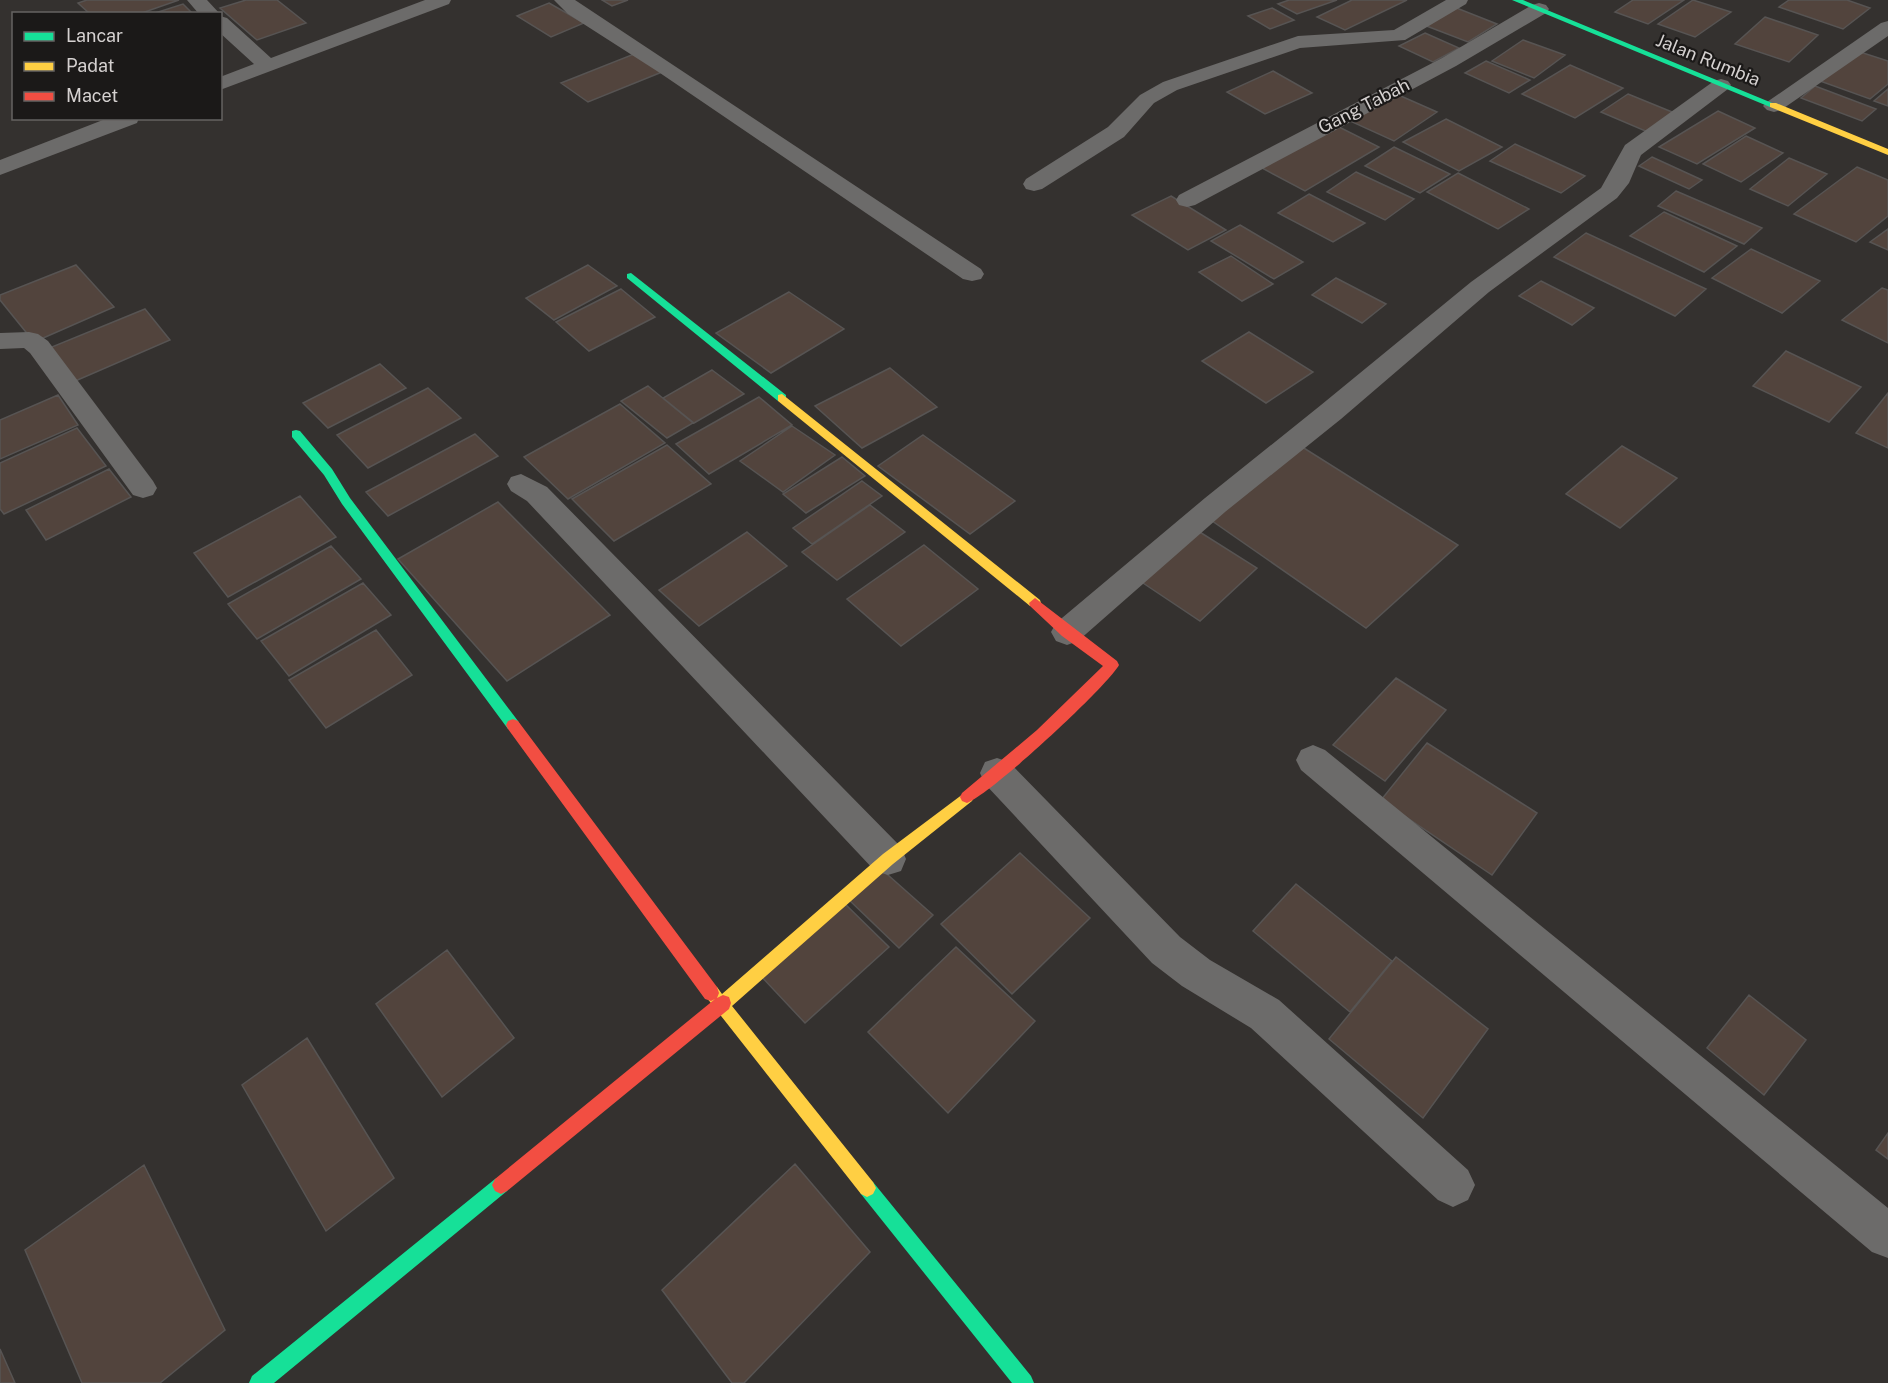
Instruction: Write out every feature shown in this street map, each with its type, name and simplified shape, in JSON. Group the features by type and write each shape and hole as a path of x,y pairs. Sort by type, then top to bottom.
{"main road":[{"name":"Jalan Rumbia","path":"1516,0 1888,152"},
{"path":"259,1383 720,1005 888,859 997,773 1088,691 1112,665 1067,632 631,276"},
{"path":"296,434 328,472 346,501 720,1005 1024,1383"}],"street":[{"path":"196,0 209,12"},
{"path":"222,83 442,0"},
{"path":"563,0 972,274"},
{"path":"1034,184 1116,132 1147,99 1170,86 1298,42 1398,36 1459,0"},
{"name":"Gang Tabah","path":"1187,200 1449,62 1539,9"},
{"path":"222,24 268,66"},
{"path":"1774,106 1888,27"},
{"path":"1067,632 1215,505 1331,412 1480,287 1609,194 1619,184 1626,159 1633,150 1721,85"},
{"path":"0,168 124,120"},
{"path":"0,341 29,340 39,347 143,488"},
{"path":"521,484 537,494 888,859"},
{"path":"1313,760 1888,1236"},
{"path":"997,773 1166,950 1196,973 1265,1014 1453,1185"}],"building":[{"path":"87,0 179,0 145,12 88,12 78,3"},
{"path":"246,0 277,0 306,23 257,40 220,8"},
{"path":"602,0 628,0 612,6"},
{"path":"1289,0 1337,0 1297,14 1278,4"},
{"path":"1352,0 1407,0 1345,30 1317,17"},
{"path":"1633,0 1684,0 1648,24 1615,12"},
{"path":"1693,0 1731,12 1695,37 1658,24"},
{"path":"1789,0 1847,0 1870,8 1843,29 1779,7"},
{"path":"549,3 584,23 551,37 517,16"},
{"path":"183,4 191,12 158,12"},
{"path":"1454,7 1497,24 1468,42 1424,25"},
{"path":"1272,8 1294,20 1270,29 1248,16"},
{"path":"1765,17 1818,35 1789,62 1735,44"},
{"path":"1425,33 1459,48 1433,62 1399,46"},
{"path":"1523,40 1565,55 1534,78 1492,61"},
{"path":"1857,51 1888,61 1888,84 1870,99 1820,81"},
{"path":"634,54 662,72 588,102 561,83"},
{"path":"1486,61 1530,80 1509,93 1465,73"},
{"path":"1570,65 1623,88 1575,118 1522,94"},
{"path":"1273,71 1312,93 1265,114 1227,92"},
{"path":"1815,86 1876,109 1862,121 1801,98"},
{"path":"1888,89 1888,106 1874,101"},
{"path":"1394,93 1437,112 1394,141 1350,121"},
{"path":"1628,94 1677,114 1650,133 1601,112"},
{"path":"1718,111 1755,128 1697,164 1659,147"},
{"path":"1446,119 1502,147 1459,171 1403,142"},
{"path":"1337,126 1379,147 1305,191 1262,168"},
{"path":"1746,136 1783,153 1741,182 1703,164"},
{"path":"1515,144 1585,176 1561,193 1490,161"},
{"path":"1394,147 1450,174 1420,193 1365,166"},
{"path":"1652,157 1702,180 1689,189 1639,166"},
{"path":"1789,158 1827,174 1788,206 1750,189"},
{"path":"1857,167 1888,180 1888,216 1856,242 1794,214"},
{"path":"1356,172 1414,199 1385,220 1327,192"},
{"path":"1458,173 1529,209 1498,229 1427,192"},
{"path":"1676,191 1762,228 1744,244 1658,206"},
{"path":"1309,194 1365,223 1333,242 1278,213"},
{"path":"1171,196 1226,230 1188,250 1132,215"},
{"path":"1664,212 1737,246 1704,272 1630,236"},
{"path":"1240,225 1303,262 1274,279 1211,241"},
{"path":"1888,229 1888,250 1870,242"},
{"path":"1586,233 1706,289 1675,316 1554,257"},
{"path":"1751,249 1820,281 1782,313 1712,278"},
{"path":"1231,256 1273,284 1242,301 1199,272"},
{"path":"76,265 114,307 34,342 0,300 0,295"},
{"path":"588,265 617,286 554,320 526,298"},
{"path":"1336,278 1386,304 1362,323 1312,295"},
{"path":"1541,281 1594,308 1572,325 1519,296"},
{"path":"1882,288 1888,290 1888,343 1842,320"},
{"path":"621,289 655,317 589,351 556,322"},
{"path":"789,292 844,329 771,373 716,333"},
{"path":"145,309 170,340 66,385 42,351"},
{"path":"1249,332 1313,372 1266,403 1202,361"},
{"path":"1786,351 1861,387 1829,422 1753,386"},
{"path":"380,364 406,388 328,428 303,403"},
{"path":"890,368 937,407 862,448 815,406"},
{"path":"712,370 744,394 694,423 663,398"},
{"path":"648,386 693,423 667,438 621,401"},
{"path":"428,388 461,418 368,468 337,435"},
{"path":"1888,393 1888,448 1856,433"},
{"path":"58,395 78,425 0,459 0,420"},
{"path":"759,397 792,425 709,474 676,444"},
{"path":"620,404 665,443 568,499 524,457"},
{"path":"792,426 835,455 783,492 740,461"},
{"path":"77,428 106,466 4,514 0,509 0,463"},
{"path":"475,434 498,456 388,516 366,492"},
{"path":"923,435 1015,501 970,534 878,466"},
{"path":"667,445 711,484 614,541 572,499"},
{"path":"1299,445 1458,545 1366,628 1205,516"},
{"path":"1622,446 1677,478 1620,528 1566,494"},
{"path":"842,457 865,476 806,513 783,494"},
{"path":"109,469 131,497 46,540 26,510"},
{"path":"862,481 882,496 812,544 793,528"},
{"path":"300,496 336,537 228,597 194,553"},
{"path":"498,502 610,615 507,681 398,559"},
{"path":"870,505 905,532 837,580 802,552"},
{"path":"1195,529 1257,568 1200,621 1137,579"},
{"path":"747,532 787,566 699,626 659,590"},
{"path":"924,545 978,589 901,646 847,599"},
{"path":"331,546 361,579 257,639 228,604"},
{"path":"363,583 391,615 289,676 261,641"},
{"path":"376,630 412,675 326,728 289,680"},
{"path":"1396,678 1446,710 1385,781 1333,745"},
{"path":"1427,743 1537,813 1492,875 1381,800"},
{"path":"1020,853 1090,918 1012,994 941,924"},
{"path":"879,867 933,915 899,948 846,897"},
{"path":"1296,884 1392,961 1350,1012 1253,931"},
{"path":"841,900 889,947 805,1023 758,973"},
{"path":"956,947 1035,1021 948,1113 868,1032"},
{"path":"447,950 514,1038 442,1097 376,1004"},
{"path":"1396,957 1488,1029 1423,1118 1329,1039"},
{"path":"1749,995 1806,1040 1764,1095 1707,1048"},
{"path":"307,1038 394,1178 326,1231 242,1085"},
{"path":"1888,1133 1888,1159 1876,1150"},
{"path":"795,1164 870,1252 744,1383 732,1383 662,1290"},
{"path":"144,1165 225,1330 160,1383 82,1383 25,1250"},
{"path":"0,1349 15,1383 0,1383"}],"traffic: fast":[{"path":"1516,0 1773,105"},
{"path":"631,276 782,398"},
{"path":"296,434 328,472 346,501 513,725"},
{"path":"259,1383 501,1185"},
{"path":"867,1188 1024,1383"}],"traffic: slow":[{"path":"1773,105 1888,152"},
{"path":"782,398 1035,603"},
{"path":"723,1003 888,859 967,797"},
{"path":"711,993 867,1188"}],"traffic: jam":[{"path":"967,797 1042,734 1112,665 1067,632 1035,603"},
{"path":"513,725 711,993"},
{"path":"501,1185 723,1003"}]}
